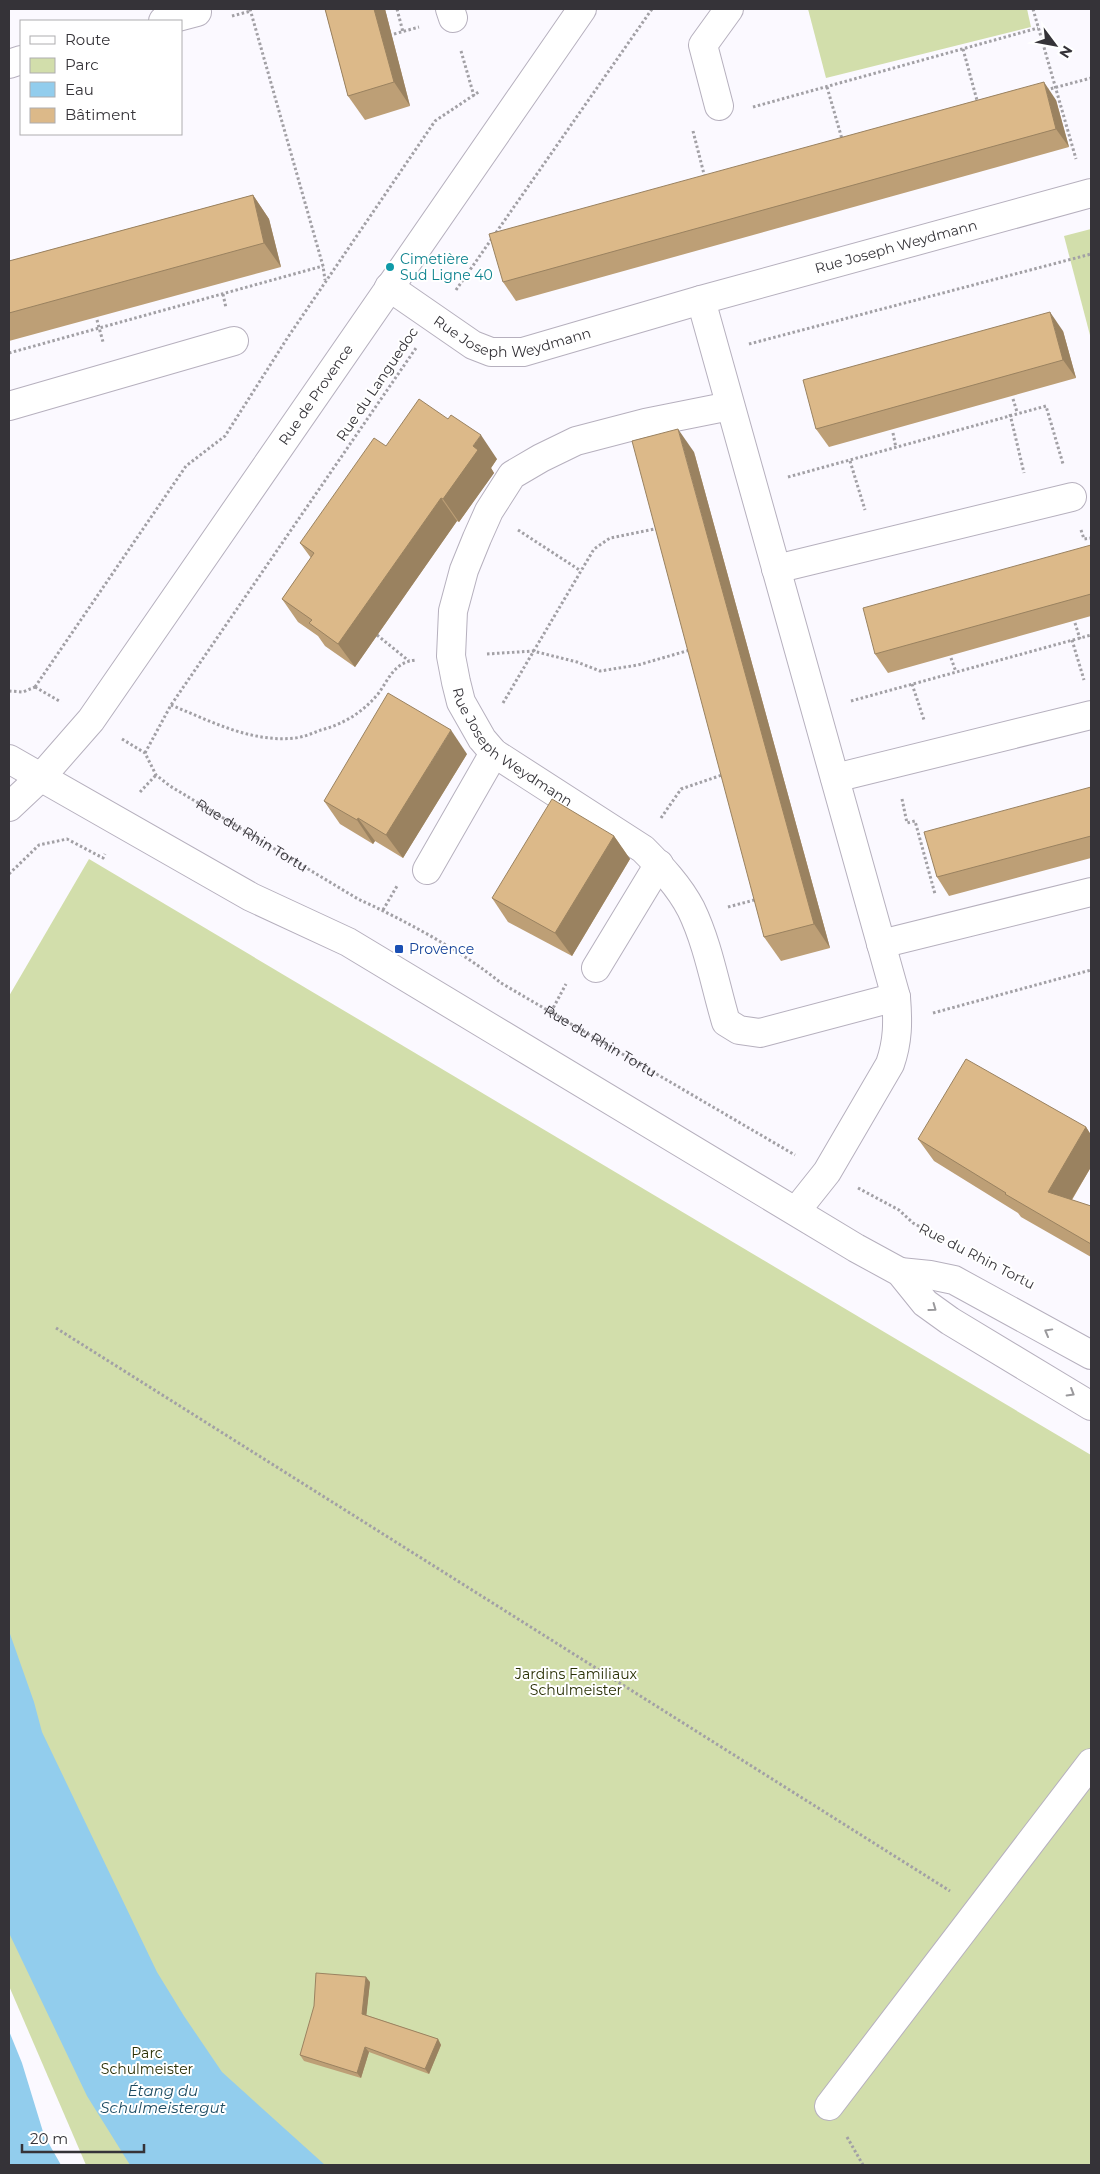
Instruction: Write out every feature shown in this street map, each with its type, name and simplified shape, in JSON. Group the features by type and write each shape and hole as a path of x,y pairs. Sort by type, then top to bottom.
{"street":[{"name":"Rue de Provence","path":"9,807 42,776 91,720 582,9"},
{"path":"719,106 703,45 729,9"},
{"path":"167,20 197,12"},
{"name":"Rue Joseph Weydmann","path":"389,287 473,345 491,352 523,352 701,300 1091,193"},
{"path":"701,300 881,944 897,1010 897,1046 890,1064 827,1172 796,1211"},
{"path":"9,406 234,341"},
{"name":"Rue Joseph Weydmann","path":"730,406 576,441 512,475 489,511 464,570 453,611 451,656 461,702 472,725 488,746 643,849 659,864 690,908 701,933 726,1022 739,1030 760,1033 897,1010"},
{"path":"776,568 1072,496"},
{"path":"835,778 1091,715"},
{"path":"427,870 488,746"},
{"path":"9,758 251,897 348,942 900,1272 925,1303 950,1321 1091,1406"},
{"path":"596,968 659,864"},
{"path":"881,944 1091,892"},
{"path":"900,1272 930,1274 954,1280 1091,1355"},
{"path":"829,2106 1091,1763"}],"path":[{"path":"250,9 326,282"},
{"path":"397,9 403,32"},
{"name":"Rue du Languedoc","path":"145,753 171,705 652,9"},
{"path":"1033,9 1077,164"},
{"path":"745,109 1038,28"},
{"path":"963,49 979,110"},
{"path":"1036,93 1091,78"},
{"path":"9,691 23,692 35,687 186,466 225,436 435,121 486,87"},
{"path":"827,87 844,147"},
{"path":"691,124 707,184"},
{"path":"745,345 1091,254"},
{"path":"9,353 99,330 323,266"},
{"path":"1013,398 1018,412"},
{"path":"753,486 850,461 1010,414 1046,406 1084,539 1091,538"},
{"path":"1010,414 1032,505"},
{"path":"893,433 896,448"},
{"path":"850,461 876,544"},
{"path":"489,511 581,571"},
{"path":"488,746 594,549 610,538 665,527"},
{"path":"1075,623 1080,639"},
{"path":"377,635 409,660"},
{"path":"816,711 1091,635"},
{"path":"1072,640 1086,686"},
{"path":"951,658 956,672"},
{"path":"35,687 62,703"},
{"path":"127,742 145,753"},
{"name":"Rue du Rhin Tortu","path":"145,753 156,775 170,786 358,899 383,910 483,968 501,983 827,1172 899,1210 913,1223 948,1241"},
{"path":"894,764 907,823 915,821 944,928"},
{"path":"140,791 156,775"},
{"path":"9,874 39,845 67,840 103,858"},
{"path":"383,910 398,884"},
{"path":"719,910 764,897"},
{"path":"897,1010 1091,970"},
{"path":"56,1328 980,1910"}],"green space":[{"path":"808,9 1027,9 1031,27 826,78"},
{"path":"1091,229 1091,339 1064,236"},
{"name":"Jardins Familiaux Schulmeister","path":"89,859 1091,1455 1091,2165 86,2165 9,1986 9,996"}],"water":[{"name":"Étang du Schulmeistergut","path":"9,1631 34,1702 42,1732 157,1972 222,2072 325,2165 130,2165 87,2096 9,1933"},
{"path":"9,2031 22,2063 44,2135 61,2165 9,2165"}],"building":[{"path":"325,9 374,9 394,82 348,96"},
{"path":"1044,82 1056,129 503,282 489,234"},
{"path":"253,195 264,243 9,313 9,261"},
{"path":"1050,312 1063,360 816,429 803,380"},
{"path":"419,399 448,419 451,415 481,435 473,446 478,450 443,499 441,498 338,644 309,623 312,620 282,599 314,553 300,543 374,438 386,446"},
{"path":"678,429 814,924 764,937 632,441"},
{"path":"1091,545 1091,594 875,654 863,608"},
{"path":"388,693 451,730 386,835 324,801"},
{"path":"1091,787 1091,836 937,877 924,832"},
{"path":"552,799 614,836 555,933 492,898"},
{"path":"966,1059 1086,1127 1048,1192 1091,1206 1091,1244 1005,1194 918,1139"},
{"path":"316,1973 366,1977 362,2014 438,2039 425,2069 365,2047 357,2073 300,2055 314,2006"}],"place":[{"name":"Cimetière Sud Ligne 40","path":"390,267"},
{"name":"Provence","path":"399,949"}],"park label":[{"name":"Parc Schulmeister","path":"147,2062"}]}
